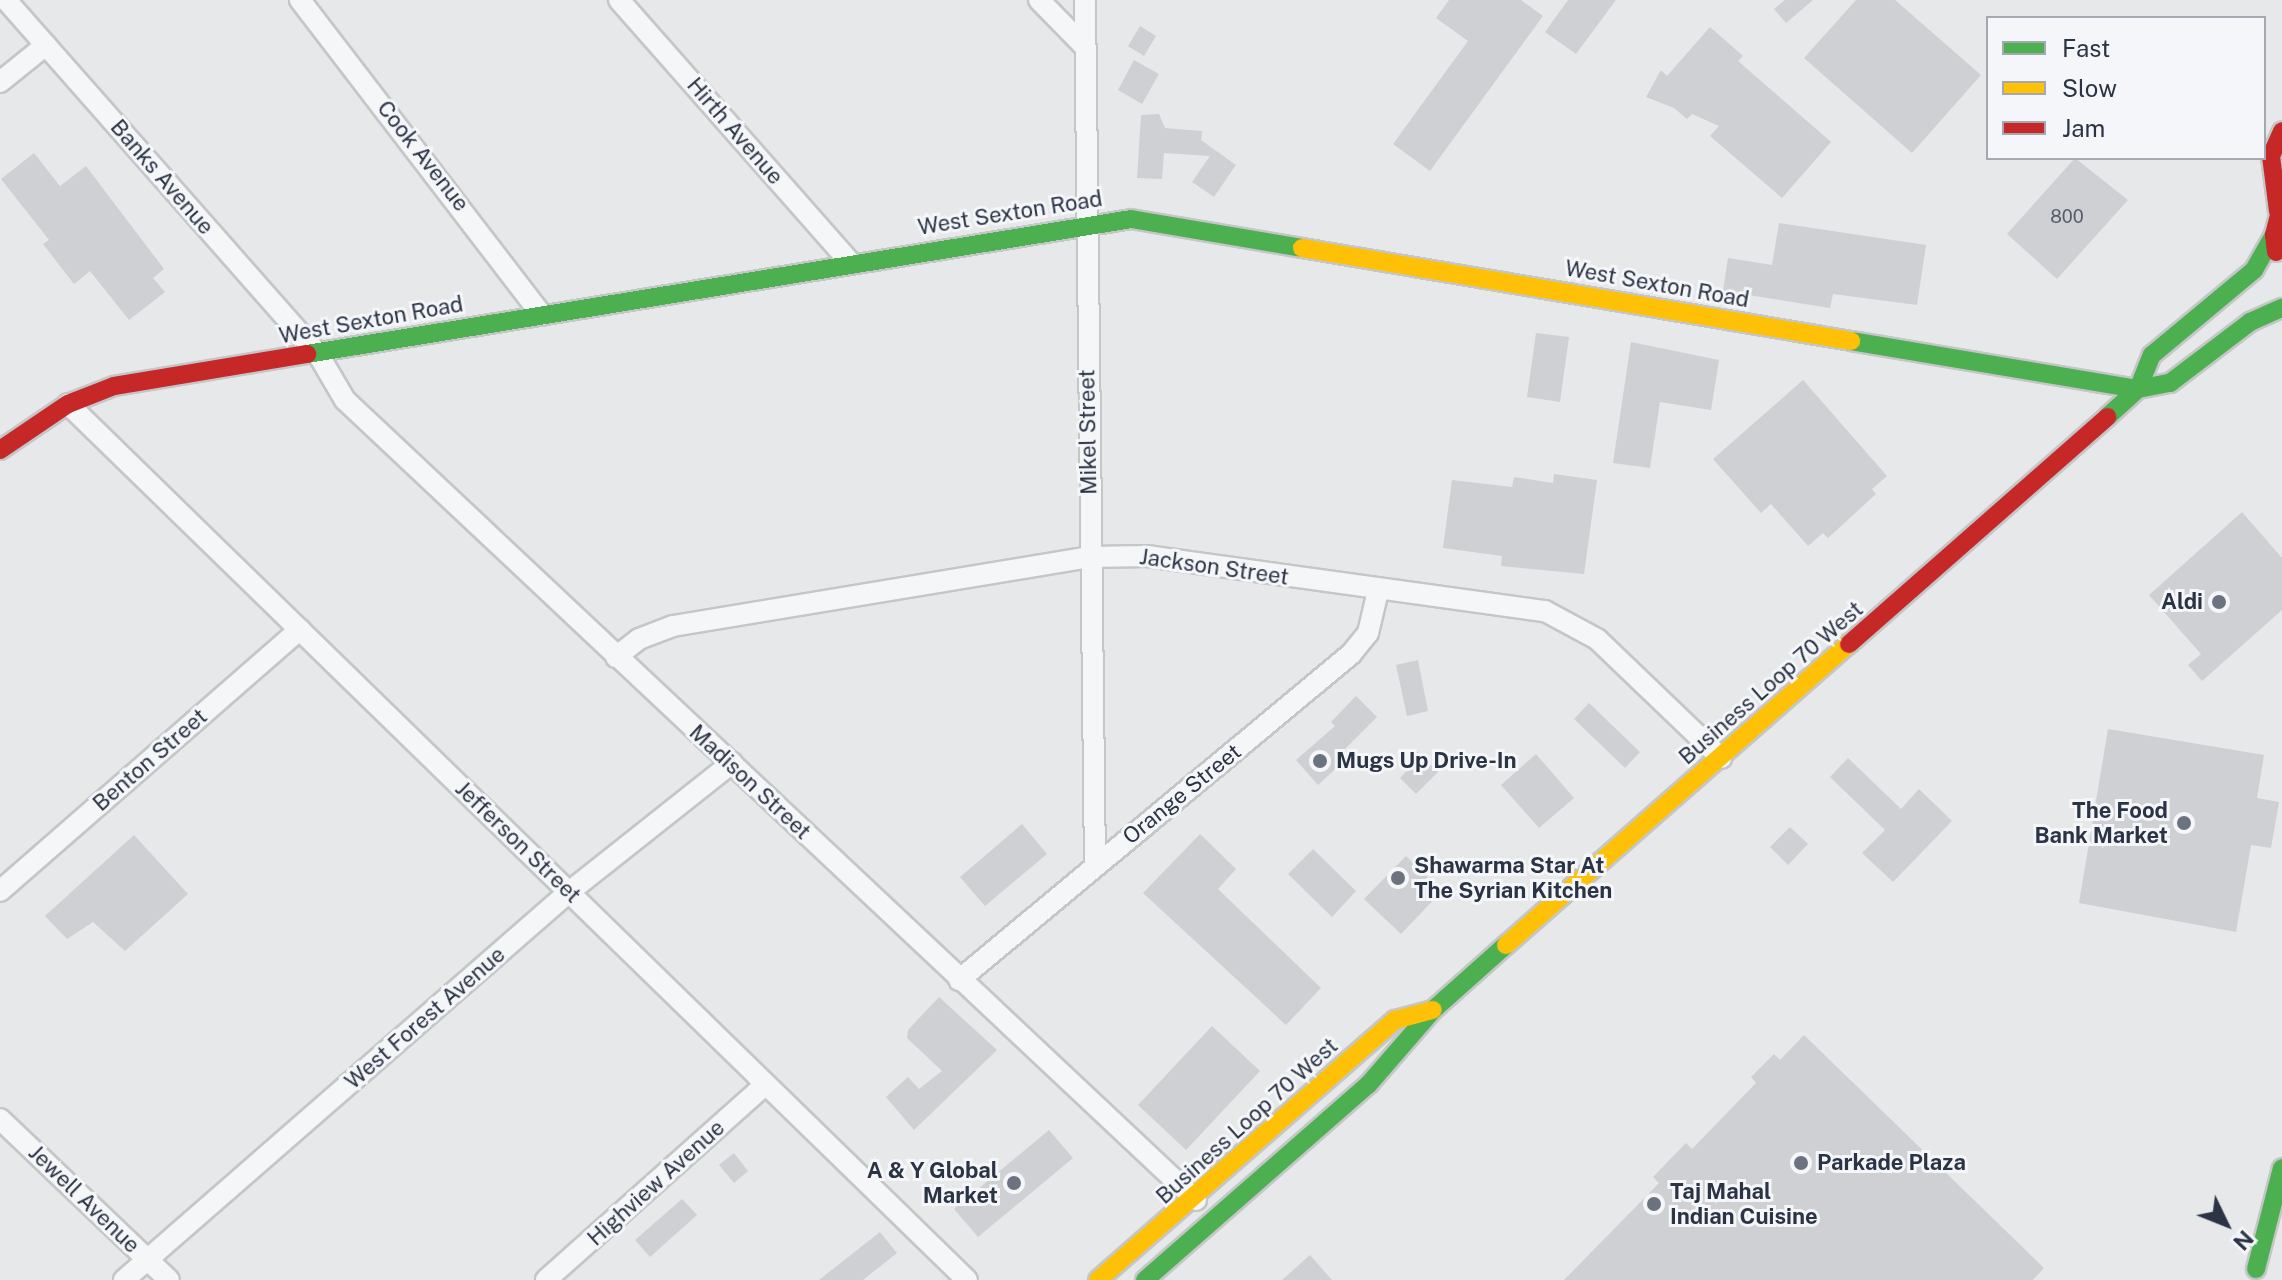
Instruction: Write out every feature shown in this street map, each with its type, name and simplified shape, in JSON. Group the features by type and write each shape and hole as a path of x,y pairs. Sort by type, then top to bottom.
{"main road":[{"path":"2282,131 2271,156 2280,208 2274,235 2282,268"},
{"name":"West Sexton Road","path":"0,450 68,404 114,386 1086,223 1131,219 2138,389"},
{"name":"Business Loop 70 West","path":"1158,1276 1368,1085 1433,1010 2138,389 2152,355 2254,270 2274,235"},
{"name":"Business Loop 70 West","path":"2138,389 2170,383 2250,322 2282,308"},
{"name":"Business Loop 70 West","path":"1098,1280 1196,1200 1395,1020 1433,1010"},
{"path":"2254,1275 2282,1168"},
{"path":"2254,1275 2282,1204"},
{"path":"1139,1247 1158,1276"}],"street":[{"name":"Banks Avenue","path":"6,0 318,354"},
{"name":"Cook Avenue","path":"300,0 525,286 542,315"},
{"name":"Hirth Avenue","path":"619,0 850,262"},
{"path":"1039,0 1084,46"},
{"name":"Mikel Street","path":"1085,0 1089,557 1095,863"},
{"path":"0,82 46,45"},
{"name":"Madison Street","path":"318,354 356,411 1196,1200"},
{"name":"Jefferson Street","path":"68,404 967,1280"},
{"name":"Jackson Street","path":"616,657 639,639 673,626 1089,557 1147,556 1378,591 1545,611 1597,639 1721,758"},
{"name":"Orange Street","path":"959,980 1095,863 1351,654 1368,633 1378,591"},
{"name":"Benton Street","path":"0,891 300,629"},
{"name":"West Forest Avenue","path":"124,1280 569,892 732,763"},
{"name":"Highview Avenue","path":"546,1280 765,1085"},
{"name":"Jewell Avenue","path":"0,1119 169,1280"}],"building":[{"path":"1449,0 1521,0 1543,16 1430,171 1393,144 1468,41 1436,18"},
{"path":"1568,0 1616,0 1576,54 1545,32"},
{"path":"1785,0 1813,0 1786,23 1774,9"},
{"path":"1856,0 1895,0 1981,75 1912,153 1804,58"},
{"path":"1140,26 1156,36 1144,56 1128,46"},
{"path":"1710,27 1743,56 1738,61 1831,142 1782,198 1710,136 1719,126 1692,114 1687,119 1674,108 1646,97 1661,70 1667,76"},
{"path":"1134,60 1159,74 1142,104 1118,90"},
{"path":"1159,114 1165,128 1202,131 1201,140 1236,165 1214,197 1192,182 1210,156 1164,153 1162,179 1137,178 1141,115"},
{"path":"34,153 60,186 86,166 164,269 153,278 165,292 129,320 90,271 74,284 43,244 49,240 1,179"},
{"path":"2073,160 2078,160 2128,200 2057,279 2007,234"},
{"path":"1779,223 1926,245 1917,305 1833,294 1830,308 1723,291 1728,258 1772,265"},
{"path":"1536,333 1569,337 1560,402 1527,397"},
{"path":"1631,342 1719,360 1711,410 1660,402 1650,468 1613,463"},
{"path":"1803,380 1887,476 1872,489 1876,494 1828,538 1823,533 1808,546 1771,504 1761,513 1713,459"},
{"path":"1554,474 1597,480 1584,574 1501,566 1502,556 1443,548 1452,480 1512,487 1514,477 1553,483"},
{"name":"Aldi","path":"2242,512 2282,558 2282,610 2202,681 2188,665 2201,654 2149,595"},
{"path":"1418,660 1428,711 1407,716 1396,665"},
{"path":"1356,696 1377,717 1338,756 1343,762 1318,785 1296,760 1335,726 1331,722"},
{"path":"1589,703 1640,752 1625,768 1574,719"},
{"name":"The Food Bank Market","path":"2108,729 2264,755 2257,798 2279,802 2271,848 2251,845 2236,932 2079,903"},
{"path":"1414,748 1438,772 1416,794 1400,778 1416,761"},
{"path":"1536,754 1574,798 1539,828 1501,785"},
{"path":"1848,758 1901,809 1919,789 1952,821 1893,882 1862,853 1885,830 1830,777"},
{"path":"1022,824 1047,854 985,906 960,877"},
{"path":"1790,827 1808,844 1788,865 1770,847"},
{"path":"1200,834 1236,869 1218,889 1321,988 1286,1025 1143,893"},
{"path":"134,835 188,894 125,951 93,922 67,939 45,916"},
{"path":"1313,849 1356,891 1332,917 1288,874"},
{"path":"1406,856 1442,891 1401,934 1364,899"},
{"path":"939,997 997,1050 914,1130 886,1097 908,1077 919,1089 942,1071 907,1038 908,1030"},
{"path":"1212,1026 1260,1071 1186,1150 1138,1105"},
{"name":"Parkade Plaza","path":"1804,1035 2044,1268 2033,1280 1564,1280 1659,1183 1653,1177 1686,1143 1692,1149 1756,1083 1751,1077 1774,1054 1780,1060"},
{"path":"1049,1130 1073,1158 978,1237 954,1209"},
{"path":"734,1153 748,1171 734,1183 719,1165"},
{"path":"682,1199 697,1215 650,1257 635,1240"},
{"path":"880,1232 897,1253 863,1280 819,1280"},
{"path":"1310,1255 1332,1280 1282,1280"}],"traffic: fast":[{"path":"307,354 1131,219 1302,248"},
{"path":"2107,417 2138,389 2152,355 2254,270 2274,235"},
{"path":"2138,389 2170,383 2250,322 2282,308"},
{"path":"1851,341 2138,389"},
{"path":"1145,1280 1368,1085 1433,1010 1506,945"},
{"path":"2256,1269 2282,1168"}],"traffic: slow":[{"path":"1302,248 1851,341"},
{"path":"1506,945 1849,644"},
{"path":"1098,1280 1395,1020 1433,1010"}],"traffic: jam":[{"path":"2278,211 2271,156 2282,131"},
{"path":"2276,252 2274,235 2282,204"},
{"path":"0,450 68,404 114,386 307,354"},
{"path":"1849,644 2107,417"}],"place":[{"name":"Aldi","path":"2219,602"},
{"name":"Mugs Up Drive-In","path":"1320,761"},
{"name":"The Food Bank Market","path":"2184,823"},
{"name":"Shawarma Star At The Syrian Kitchen","path":"1398,878"},
{"name":"Parkade Plaza","path":"1801,1163"},
{"name":"A & Y Global Market","path":"1014,1183"},
{"name":"Taj Mahal Indian Cuisine","path":"1654,1204"}]}
